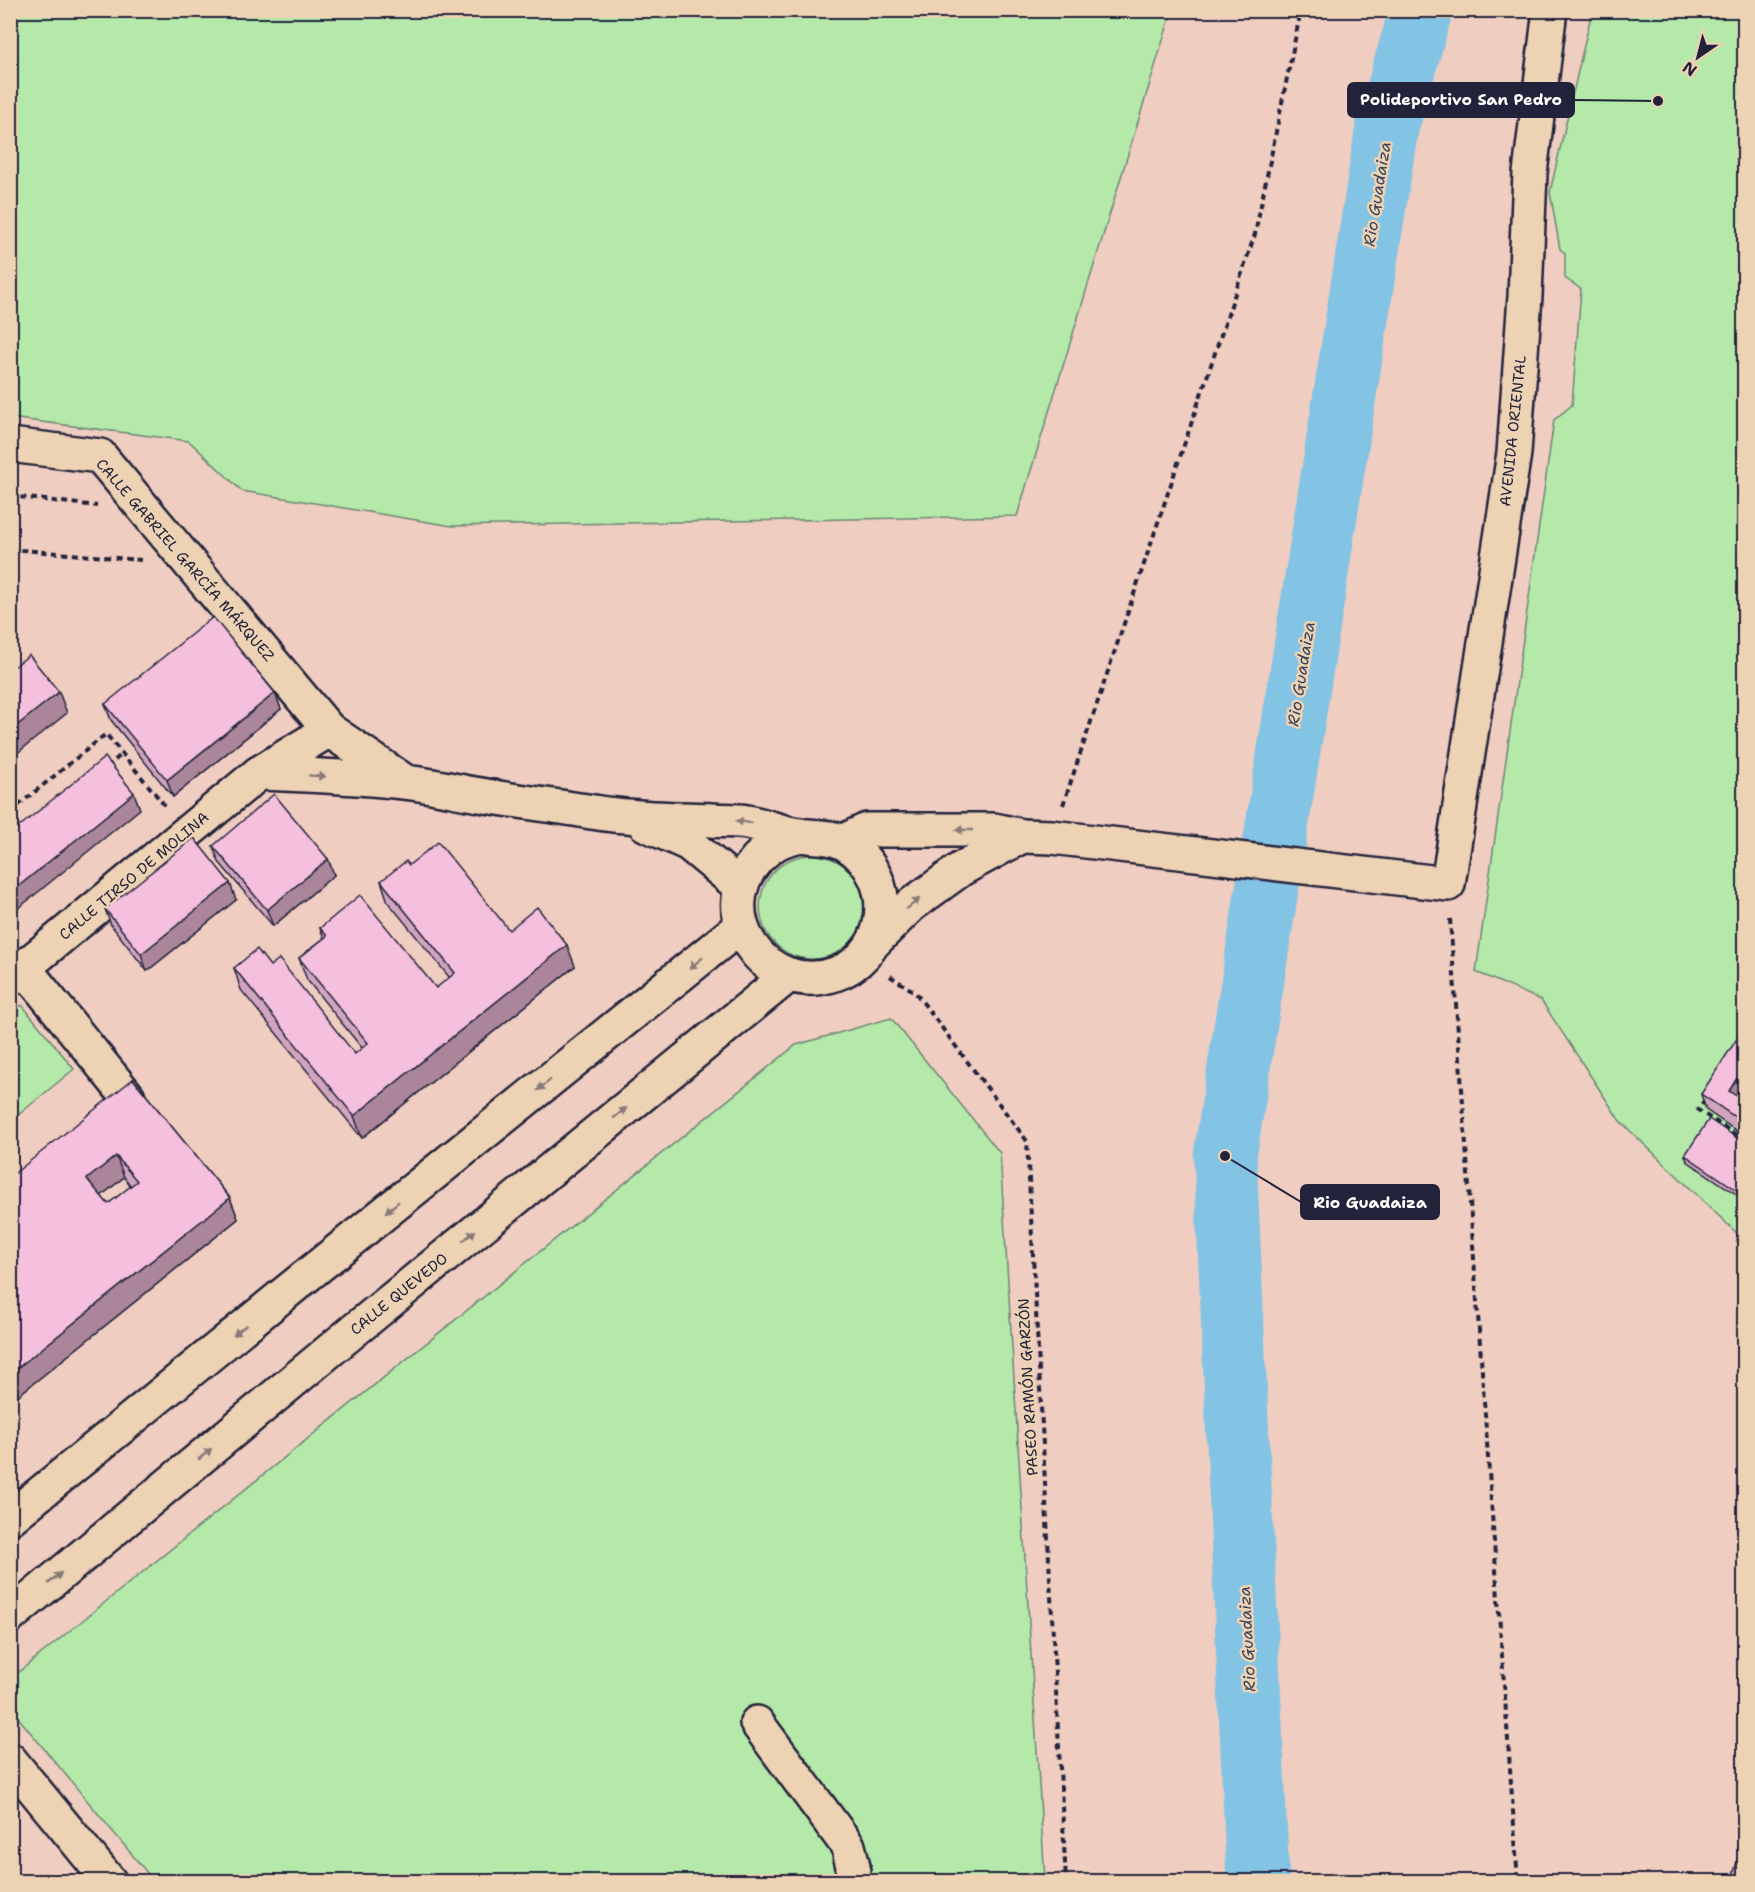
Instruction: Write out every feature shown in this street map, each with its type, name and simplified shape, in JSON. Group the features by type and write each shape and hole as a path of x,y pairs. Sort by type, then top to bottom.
{"street":[{"name":"AVENIDA ORIENTAL","path":"1448,884 1514,453 1525,296 1530,174 1550,10"},
{"name":"CALLE GABRIEL GARCÍA MÁRQUEZ","path":"10,445 100,456 329,730 405,782"},
{"name":"CALLE TIRSO DE MOLINA","path":"17,974 258,773 329,730"},
{"path":"258,773 405,782 627,816 746,821 800,836"},
{"path":"627,816 689,844 741,887"},
{"path":"842,842 867,830 994,830 1037,837 1448,884"},
{"path":"867,951 880,927 883,907 880,888 872,869 859,854 842,842 822,836 800,836 781,841 763,852 750,868 741,887 738,906 741,926 748,942 759,957 773,968 789,975 820,978 850,968 867,951 911,905 961,869 1037,837"},
{"path":"10,1518 741,926"},
{"path":"17,974 128,1097"},
{"name":"CALLE QUEVEDO","path":"10,1616 789,975"},
{"path":"757,1723 848,1846 853,1866 852,1881"},
{"path":"10,1760 110,1881"}],"path":[{"path":"1037,837 1255,234 1301,10"},
{"path":"10,496 146,512"},
{"path":"10,549 190,564"},
{"path":"10,812 106,734 187,832"},
{"path":"105,768 122,754"},
{"path":"1448,884 1518,1881"},
{"name":"PASEO RAMÓN GARZÓN","path":"867,951 915,992 1027,1141 1066,1881"},
{"path":"1710,1092 1698,1110 1744,1140"}],"green space":[{"path":"11,10 1172,11 1017,516 452,526 242,491 189,441 11,418"},
{"path":"1592,11 1744,11 1744,1240 1620,1121 1541,1000 1476,972 1554,420 1572,405 1581,289 1565,278 1565,253 1560,249 1550,192"},
{"path":"812,855 832,859 849,870 860,887 864,907 860,927 849,944 832,955 812,959 792,955 775,944 764,927 760,907 764,887 775,870 792,859"},
{"path":"22,1005 74,1069 11,1121 11,1014"},
{"path":"891,1018 1000,1153 1045,1881 154,1881 11,1709 10,1679 796,1045"}],"building":[{"path":"213,617 275,693 167,780 105,704"},
{"path":"29,655 59,692 10,731 10,670"},
{"path":"105,757 134,793 10,893 10,834"},
{"path":"274,794 328,859 267,910 213,846"},
{"path":"194,838 230,883 141,954 105,909"},
{"path":"438,842 509,930 537,907 567,945 354,1116 234,968 257,949 270,966 279,959 355,1054 368,1043 299,958 327,936 320,928 360,895 436,988 455,973 381,881 406,861 409,865"},
{"path":"1744,1028 1744,1067 1729,1091 1744,1101 1744,1123 1701,1094"},
{"path":"133,1079 230,1198 10,1374 10,1177","holes":["116,1156 137,1181 108,1204 87,1179"]},
{"path":"1709,1119 1744,1143 1744,1179 1737,1190 1685,1155"},
{"path":"1744,1841 1744,1881 1731,1881"}],"waterway":[{"name":"Rio Guadaiza","path":"1258,1882 1225,1156 1387,128 1421,10"}],"place":[{"name":"Polideportivo San Pedro","path":"1658,101"},
{"name":"Rio Guadaiza","path":"1225,1156"}]}
